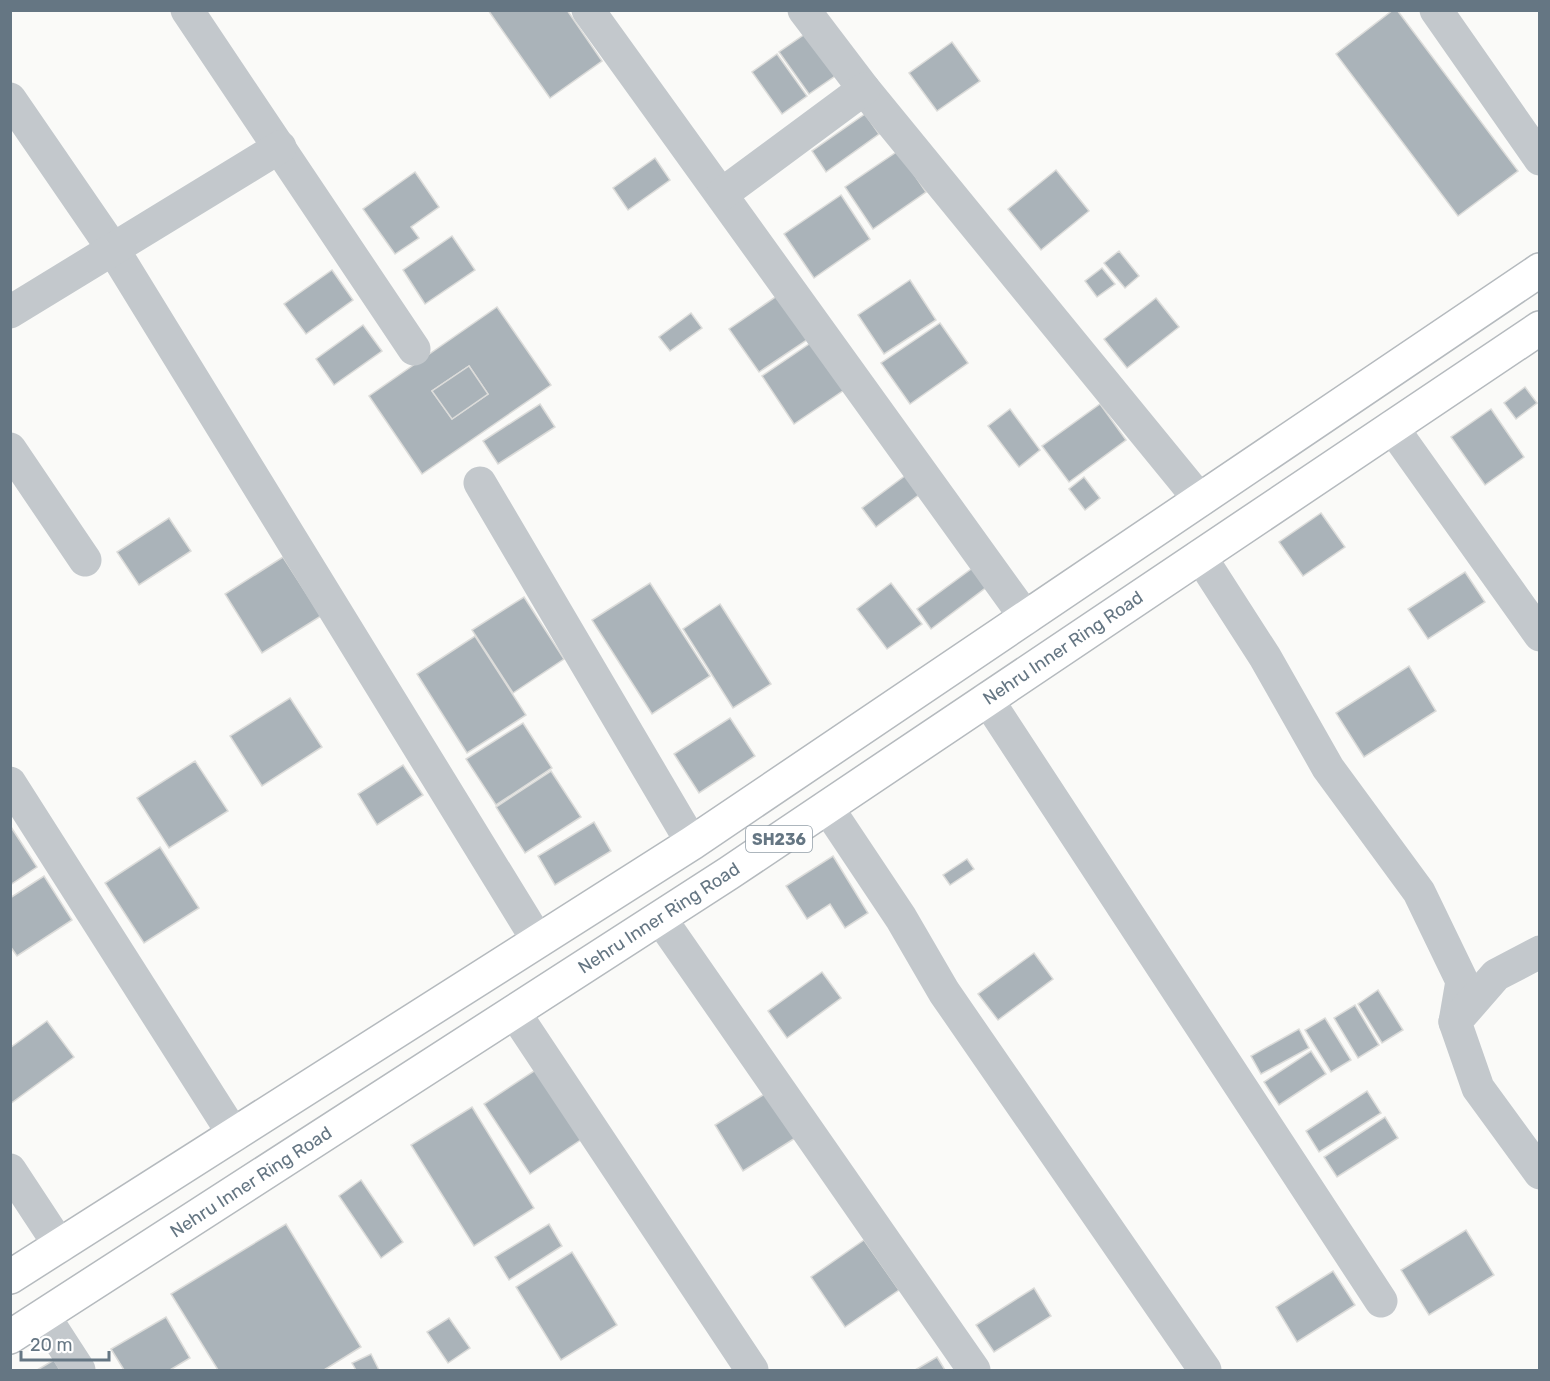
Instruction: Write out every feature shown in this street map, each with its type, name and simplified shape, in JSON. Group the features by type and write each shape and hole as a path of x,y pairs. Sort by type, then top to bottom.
{"main road":[{"name":"SH236","path":"10,1277 692,843 1539,270"},
{"name":"Nehru Inner Ring Road","path":"10,1337 660,918 1539,328"}],"street":[{"path":"187,10 414,349"},
{"path":"588,10 1026,618"},
{"path":"804,10 864,89 1200,500"},
{"path":"1436,10 1539,159"},
{"path":"722,194 864,89"},
{"path":"10,99 113,249 538,941"},
{"path":"10,312 280,147"},
{"path":"1392,427 1539,635"},
{"path":"10,449 85,560"},
{"path":"480,483 692,843"},
{"path":"1200,556 1265,657 1328,768 1419,892 1462,981 1455,1022 1478,1088 1539,1173"},
{"path":"987,699 1381,1301"},
{"path":"10,783 234,1135"},
{"path":"827,807 901,918 944,992 1205,1371"},
{"path":"660,918 974,1371"},
{"path":"1455,1022 1496,975 1539,952"},
{"path":"514,1012 752,1371"},
{"path":"10,1170 60,1246"},
{"path":"44,1316 79,1371"}],"building":[{"path":"488,10 567,10 602,61 550,98"},
{"path":"1393,10 1397,10 1518,171 1458,216 1336,54"},
{"path":"808,32 838,74 809,94 779,52"},
{"path":"952,42 980,81 937,111 909,73"},
{"path":"777,54 807,96 782,114 752,72"},
{"path":"865,114 879,134 826,172 812,151"},
{"path":"898,151 926,192 873,229 845,187"},
{"path":"655,158 670,180 628,210 613,188"},
{"path":"1056,170 1089,211 1041,250 1008,209"},
{"path":"415,172 439,207 411,227 419,238 395,254 363,209"},
{"path":"841,195 870,239 814,278 784,234"},
{"path":"452,236 475,270 425,304 403,270"},
{"path":"1119,251 1139,276 1125,288 1104,263"},
{"path":"1102,268 1115,284 1097,297 1085,281"},
{"path":"332,270 353,300 306,334 284,304"},
{"path":"910,280 936,320 884,354 858,315"},
{"path":"787,289 817,333 759,372 729,329"},
{"path":"1156,298 1179,327 1127,368 1104,339"},
{"path":"497,307 551,385 422,474 369,396","holes":["469,366 488,394 452,419 432,391"]},
{"path":"691,313 702,328 670,351 659,337"},
{"path":"940,323 968,363 910,404 881,363"},
{"path":"363,325 382,351 334,385 316,359"},
{"path":"818,338 850,386 794,424 762,376"},
{"path":"469,366 488,394 452,419 432,391"},
{"path":"1525,387 1537,403 1516,419 1504,403"},
{"path":"540,404 555,427 498,464 483,441"},
{"path":"1100,404 1126,440 1069,482 1042,446"},
{"path":"1010,409 1040,450 1019,467 988,426"},
{"path":"1491,409 1524,457 1485,485 1451,437"},
{"path":"906,475 920,494 876,527 862,508"},
{"path":"1084,477 1100,498 1085,510 1069,489"},
{"path":"1321,513 1345,547 1303,576 1279,542"},
{"path":"169,518 191,551 139,585 117,552"},
{"path":"283,557 321,616 262,653 225,594"},
{"path":"978,564 992,583 931,629 917,609"},
{"path":"1465,572 1485,602 1428,639 1408,609"},
{"path":"650,583 710,676 652,714 592,620"},
{"path":"891,583 922,624 887,649 857,609"},
{"path":"524,597 564,659 513,693 472,630"},
{"path":"720,604 771,684 733,708 683,629"},
{"path":"475,636 526,715 467,753 417,674"},
{"path":"1409,666 1436,711 1364,757 1336,713"},
{"path":"290,698 322,747 262,786 230,736"},
{"path":"730,718 755,756 699,793 674,754"},
{"path":"523,723 552,768 496,805 466,759"},
{"path":"195,761 228,811 169,848 137,798"},
{"path":"403,765 423,795 377,825 358,794"},
{"path":"551,771 581,817 525,853 496,807"},
{"path":"594,822 611,851 555,885 538,856"},
{"path":"10,828 37,867 10,885"},
{"path":"160,847 199,908 144,943 105,883"},
{"path":"833,856 868,913 845,928 830,904 807,919 786,886"},
{"path":"967,859 974,869 950,885 943,875"},
{"path":"44,876 72,920 17,956 10,946 10,898"},
{"path":"1034,953 1053,979 998,1020 978,994"},
{"path":"822,972 841,998 787,1038 768,1011"},
{"path":"1378,990 1403,1030 1382,1043 1358,1004"},
{"path":"1355,1005 1379,1045 1358,1058 1334,1018"},
{"path":"1325,1018 1351,1060 1331,1072 1305,1030"},
{"path":"47,1021 74,1057 10,1104 10,1048"},
{"path":"1299,1029 1309,1048 1261,1074 1251,1056"},
{"path":"1311,1051 1326,1074 1279,1105 1264,1082"},
{"path":"537,1069 582,1139 530,1174 484,1104"},
{"path":"771,1090 800,1135 743,1171 715,1125"},
{"path":"1367,1091 1381,1113 1319,1152 1306,1131"},
{"path":"472,1107 534,1208 474,1246 411,1145"},
{"path":"1385,1117 1398,1138 1337,1177 1324,1157"},
{"path":"361,1180 403,1242 381,1258 339,1196"},
{"path":"286,1224 361,1347 324,1370 218,1370 171,1294"},
{"path":"549,1224 562,1246 509,1280 495,1257"},
{"path":"1466,1230 1494,1275 1429,1315 1401,1270"},
{"path":"864,1240 899,1290 845,1327 811,1277"},
{"path":"572,1252 617,1325 561,1360 516,1287"},
{"path":"1333,1271 1355,1305 1297,1342 1276,1307"},
{"path":"1034,1288 1051,1316 994,1352 976,1325"},
{"path":"166,1317 190,1358 170,1370 124,1370 111,1349"},
{"path":"449,1318 470,1348 448,1363 427,1332"},
{"path":"371,1354 379,1370 356,1370 352,1363"},
{"path":"937,1357 945,1370 915,1370"},
{"path":"54,1360 60,1370 37,1370"}]}
